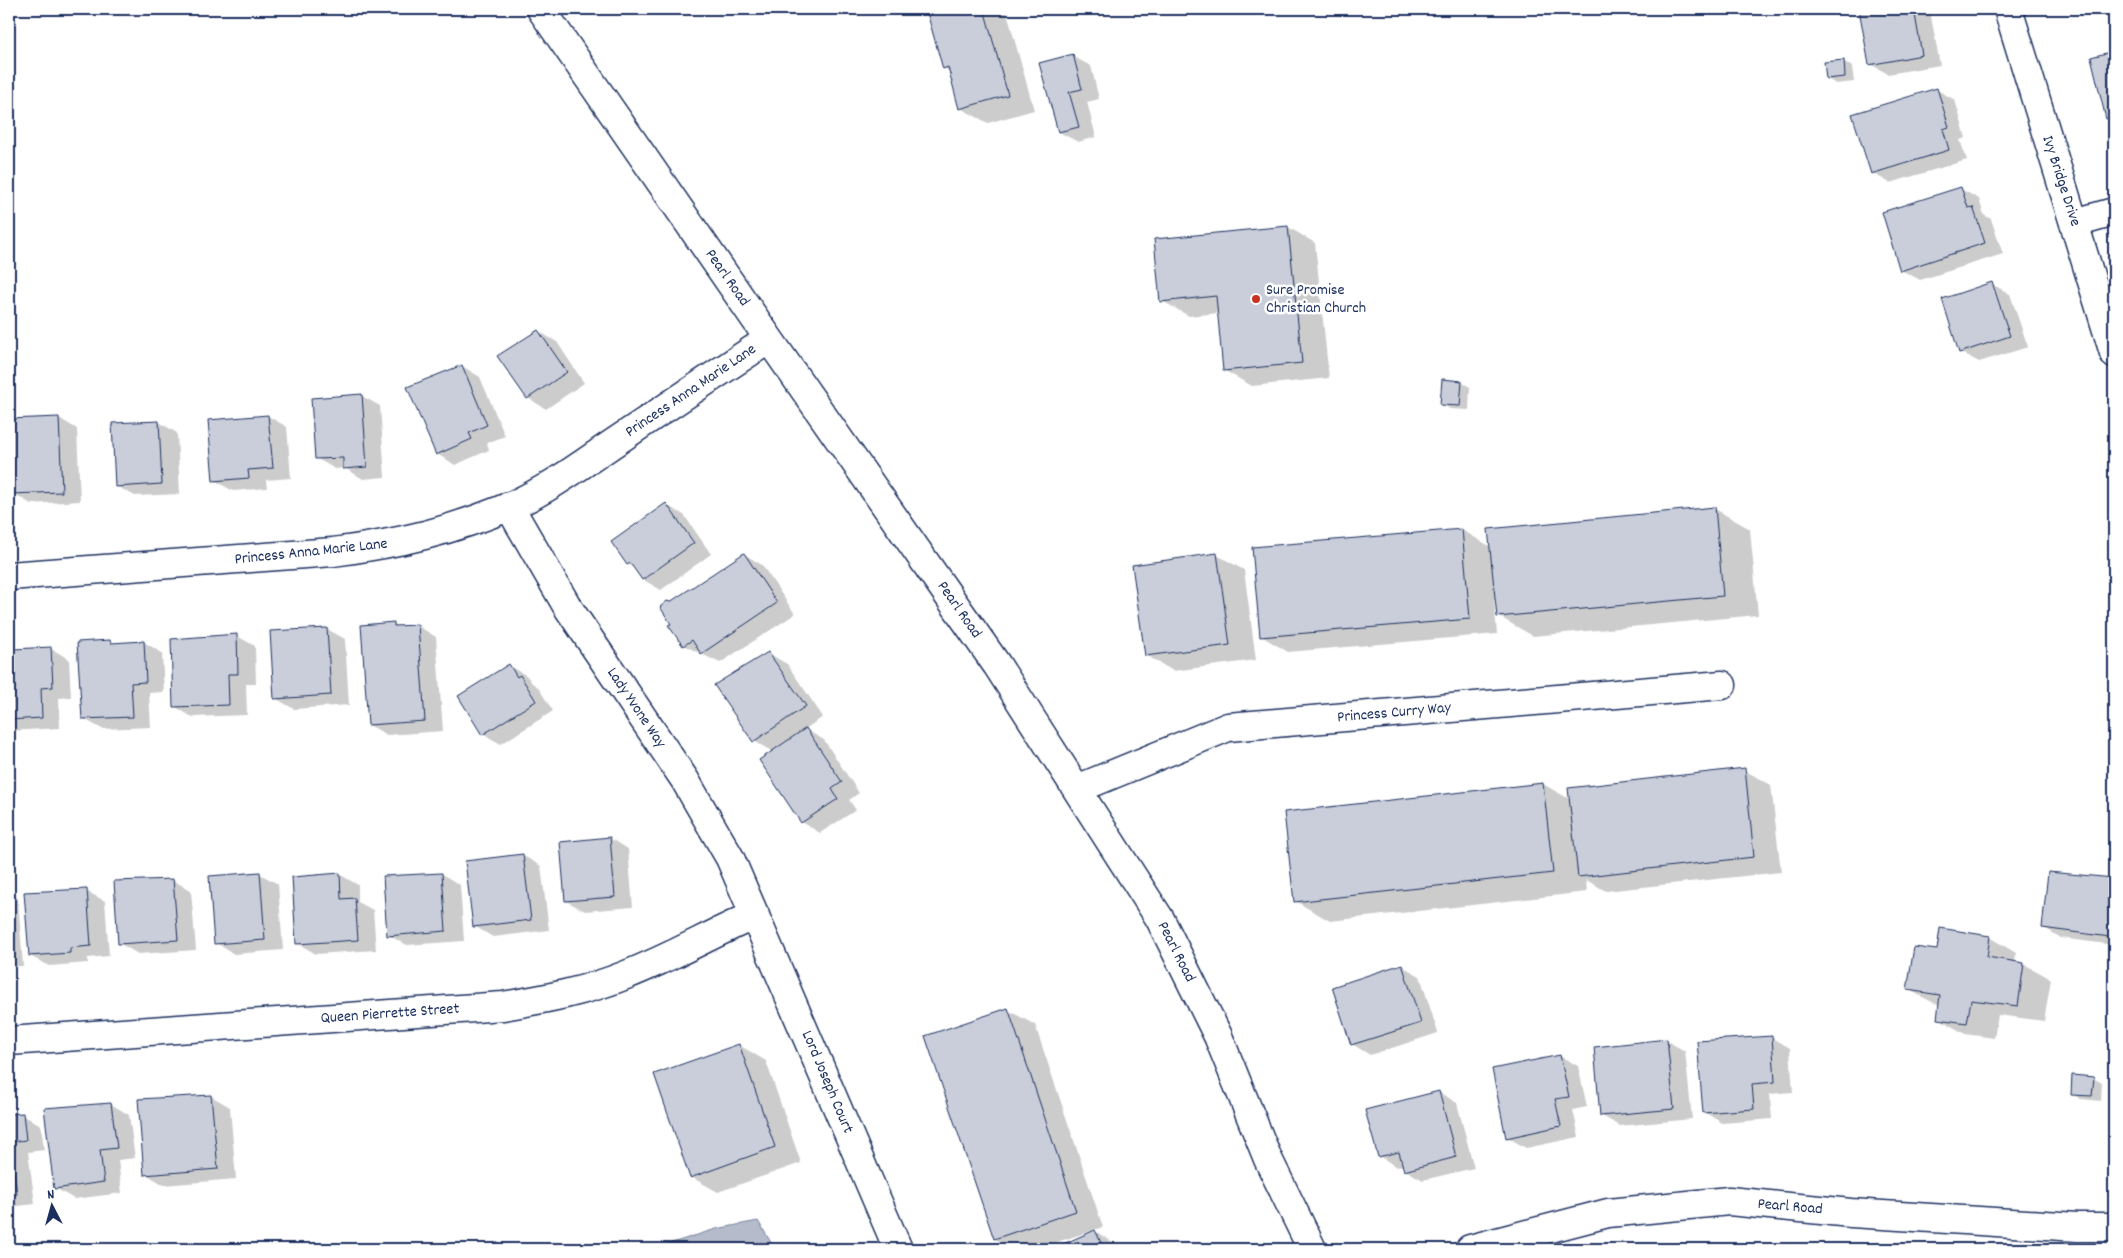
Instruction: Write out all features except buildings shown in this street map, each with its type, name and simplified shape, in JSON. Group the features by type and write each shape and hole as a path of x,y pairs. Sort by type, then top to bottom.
{"street":[{"name":"Pearl Road","path":"541,9 769,339 998,665 1160,919 1218,1036 1268,1159 1312,1249"},
{"name":"Ivy Bridge Drive","path":"2008,9 2114,353"},
{"path":"2075,223 2114,212"},
{"name":"Princess Anna Marie Lane","path":"9,576 333,552 382,546 467,524 509,506 582,464 769,339"},
{"name":"Lady Yvone Way","path":"509,506 567,606 685,780 730,858 755,915"},
{"name":"Princess Curry Way","path":"1076,789 1228,727 1722,685"},
{"name":"Queen Pierrette Street","path":"9,1041 503,1006 543,1000 624,976 755,915"},
{"name":"Lord Joseph Court","path":"755,915 898,1249"},
{"name":"Pearl Road","path":"1470,1249 1608,1213 1729,1201 1851,1213 2078,1227 2114,1227"}],"water":[{"path":"758,1221 775,1249 653,1249 716,1229"}],"place":[{"name":"Sure Promise Christian Church","path":"1256,299"}]}
